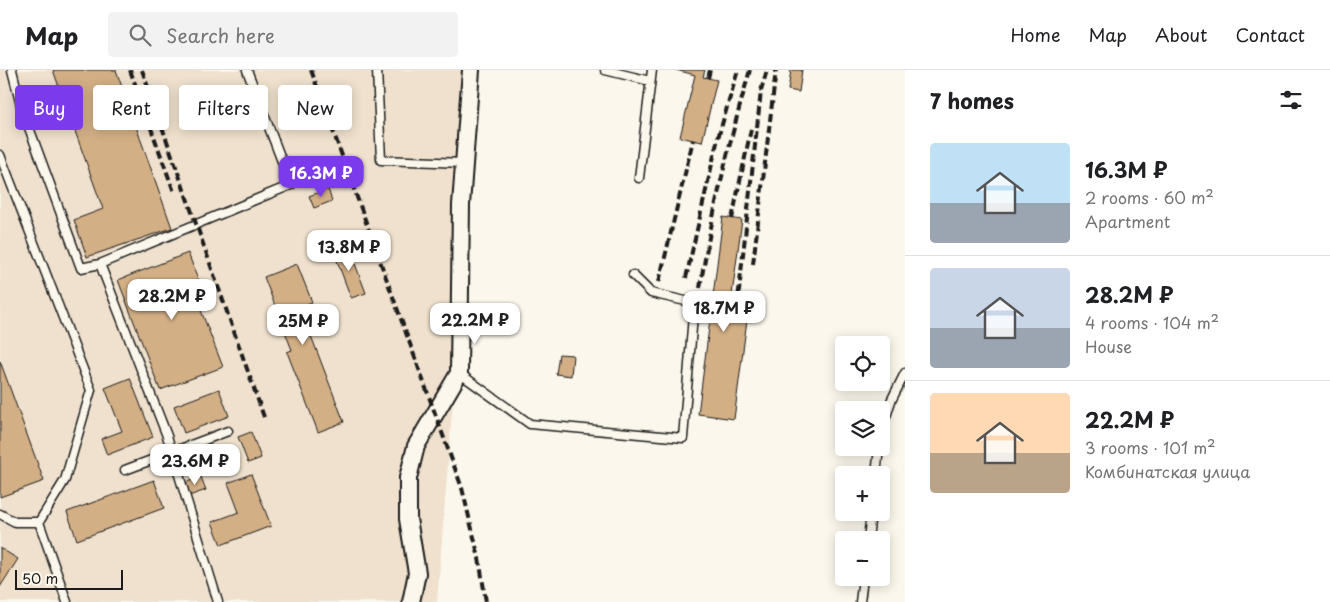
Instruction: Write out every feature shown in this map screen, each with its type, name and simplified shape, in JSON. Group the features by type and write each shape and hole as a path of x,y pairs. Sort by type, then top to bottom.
{"street":[{"path":"411,602 417,573 408,519 408,478 416,446 437,415 459,374 461,205 471,70"}],"lane":[{"path":"12,70 21,106 81,268 100,264 291,185 247,70"},
{"path":"377,70 380,160 464,163"},
{"path":"605,70 650,81"},
{"path":"639,178 652,70"},
{"path":"0,155 91,390 65,480 39,522"},
{"path":"100,264 172,453 218,602"},
{"path":"459,374 530,424 683,438 694,303 651,293 633,275"},
{"path":"890,404 905,373"},
{"path":"125,470 228,431"},
{"path":"0,514 15,522 39,522"},
{"path":"39,522 67,602"},
{"path":"860,602 862,586"}],"shaded area":[{"path":"0,70 479,70 437,602 0,602"}],"building":[{"path":"53,70 116,70 121,85 93,85 93,130 137,130 172,228 87,257 74,220 103,209 75,130 83,130 83,85 58,85"},
{"path":"676,70 705,70 703,77 717,80 702,142 680,137 695,75"},
{"path":"791,70 802,70 799,92 788,90"},
{"path":"328,189 332,201 314,208 309,196"},
{"path":"723,217 742,220 729,317 747,320 734,419 698,414"},
{"path":"348,245 366,293 351,298 333,250"},
{"path":"188,253 208,305 200,308 223,367 160,390 118,280"},
{"path":"297,264 312,302 300,307 344,422 318,432 287,352 292,350 264,277"},
{"path":"559,354 573,355 571,376 556,374"},
{"path":"0,361 44,481 0,497"},
{"path":"130,378 153,437 107,455 101,439 122,431 105,388"},
{"path":"219,389 229,416 184,433 174,406"},
{"path":"251,432 261,458 248,463 238,437"},
{"path":"251,474 271,526 221,545 212,522 239,512 228,483"},
{"path":"201,477 206,490 189,496 184,483"},
{"path":"154,480 164,508 77,540 67,512"},
{"path":"0,548 18,559 0,587"}],"railway":[{"path":"130,70 174,192"},
{"path":"142,70 265,420"},
{"path":"311,70 462,488 479,558 486,602"},
{"path":"708,78 710,70"},
{"path":"686,278 718,138 738,70"},
{"path":"700,288 722,178 750,70"},
{"path":"736,318 761,91 767,70"},
{"path":"753,264 776,70"},
{"path":"732,219 751,129"},
{"path":"659,282 693,140"}]}
